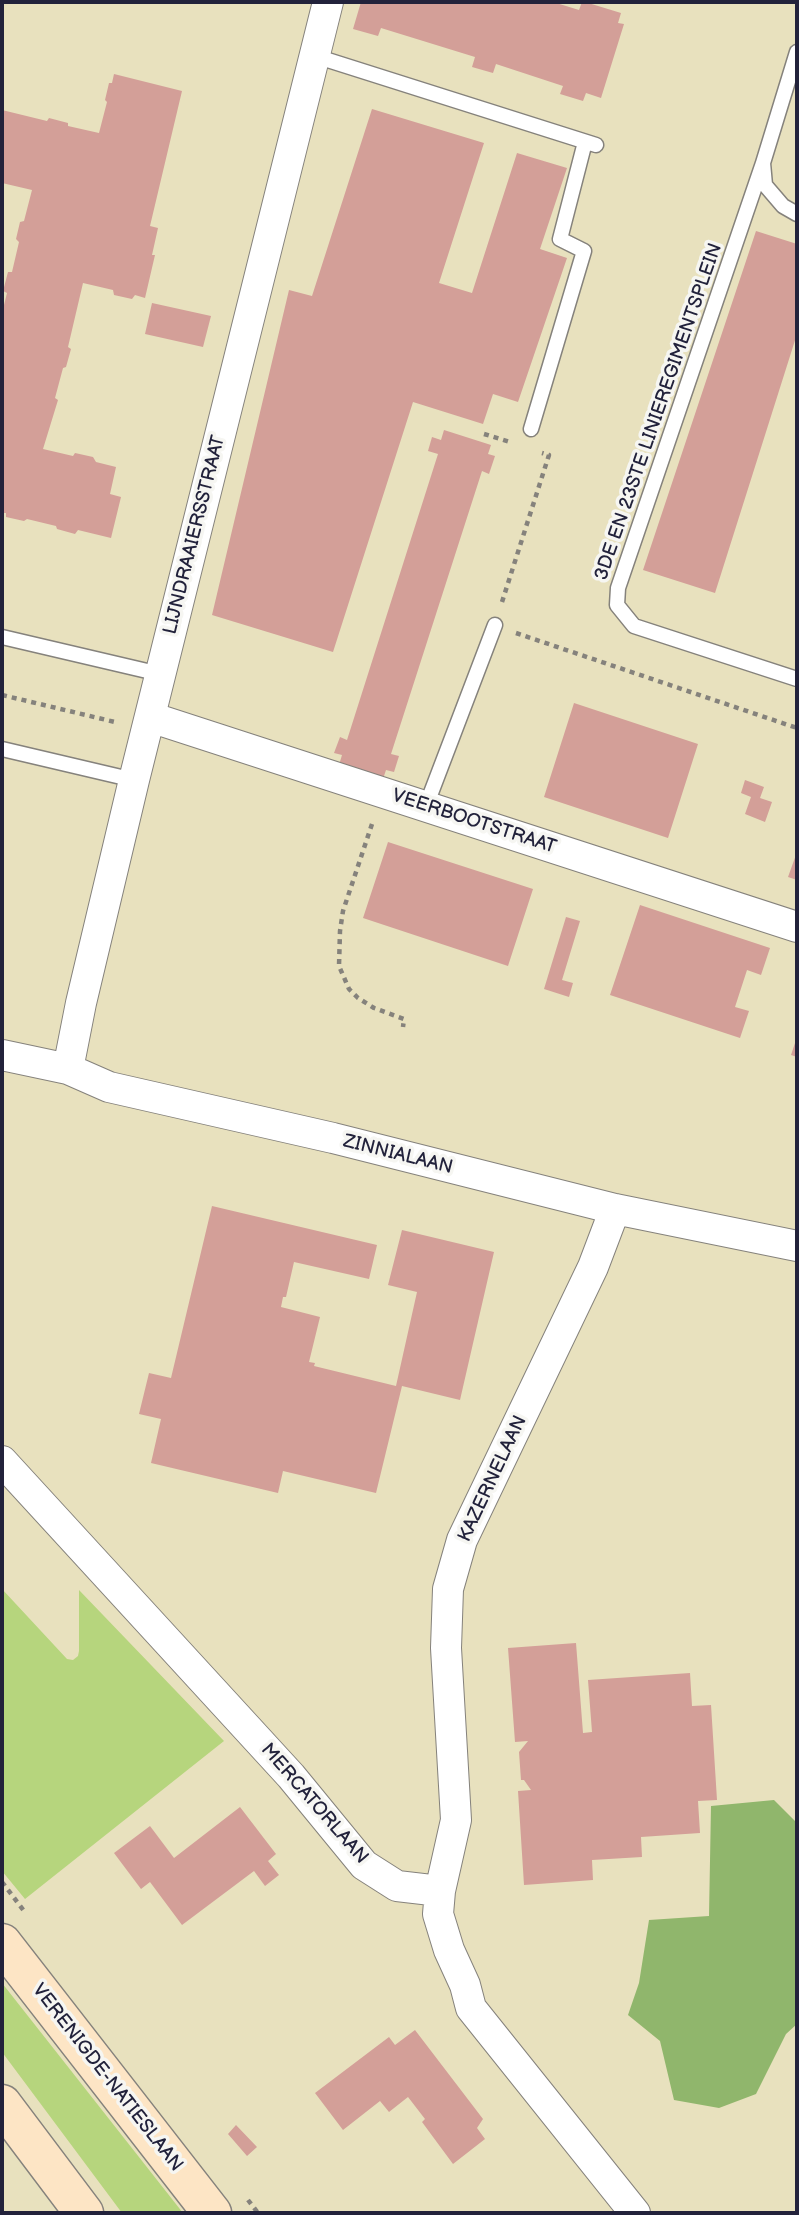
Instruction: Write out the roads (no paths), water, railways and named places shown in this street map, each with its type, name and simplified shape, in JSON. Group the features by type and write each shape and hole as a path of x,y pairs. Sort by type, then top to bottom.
{"main road":[{"name":"VERENIGDE-NATIESLAAN","path":"2,1943 212,2213"},
{"path":"2,2104 83,2213"}],"street":[{"name":"LIJNDRAAIERSSTRAAT","path":"68,1069 134,780 328,2"},
{"name":"VEERBOOTSTRAAT","path":"148,723 382,792 797,928"},
{"name":"ZINNIALAAN","path":"2,1055 68,1069 108,1087 333,1138 615,1209 797,1246"},
{"name":"KAZERNELAAN","path":"440,1891 456,1820 446,1648 449,1589 463,1540 593,1268 615,1209"},
{"name":"MERCATORLAAN","path":"2,1461 291,1776 365,1865 397,1886 440,1891"},
{"path":"440,1891 438,1914 471,2008 635,2213"}],"lane":[{"name":"3DE EN 23STE LINIEREGIMENTSPLEIN","path":"797,52 763,163 618,588 617,605 634,626 797,679"},
{"path":"315,56 590,144 560,239 584,251 531,429"},
{"path":"763,163 765,186 783,206 797,214"},
{"path":"426,807 495,625"},
{"path":"2,636 160,674"},
{"path":"2,749 134,780"}]}
